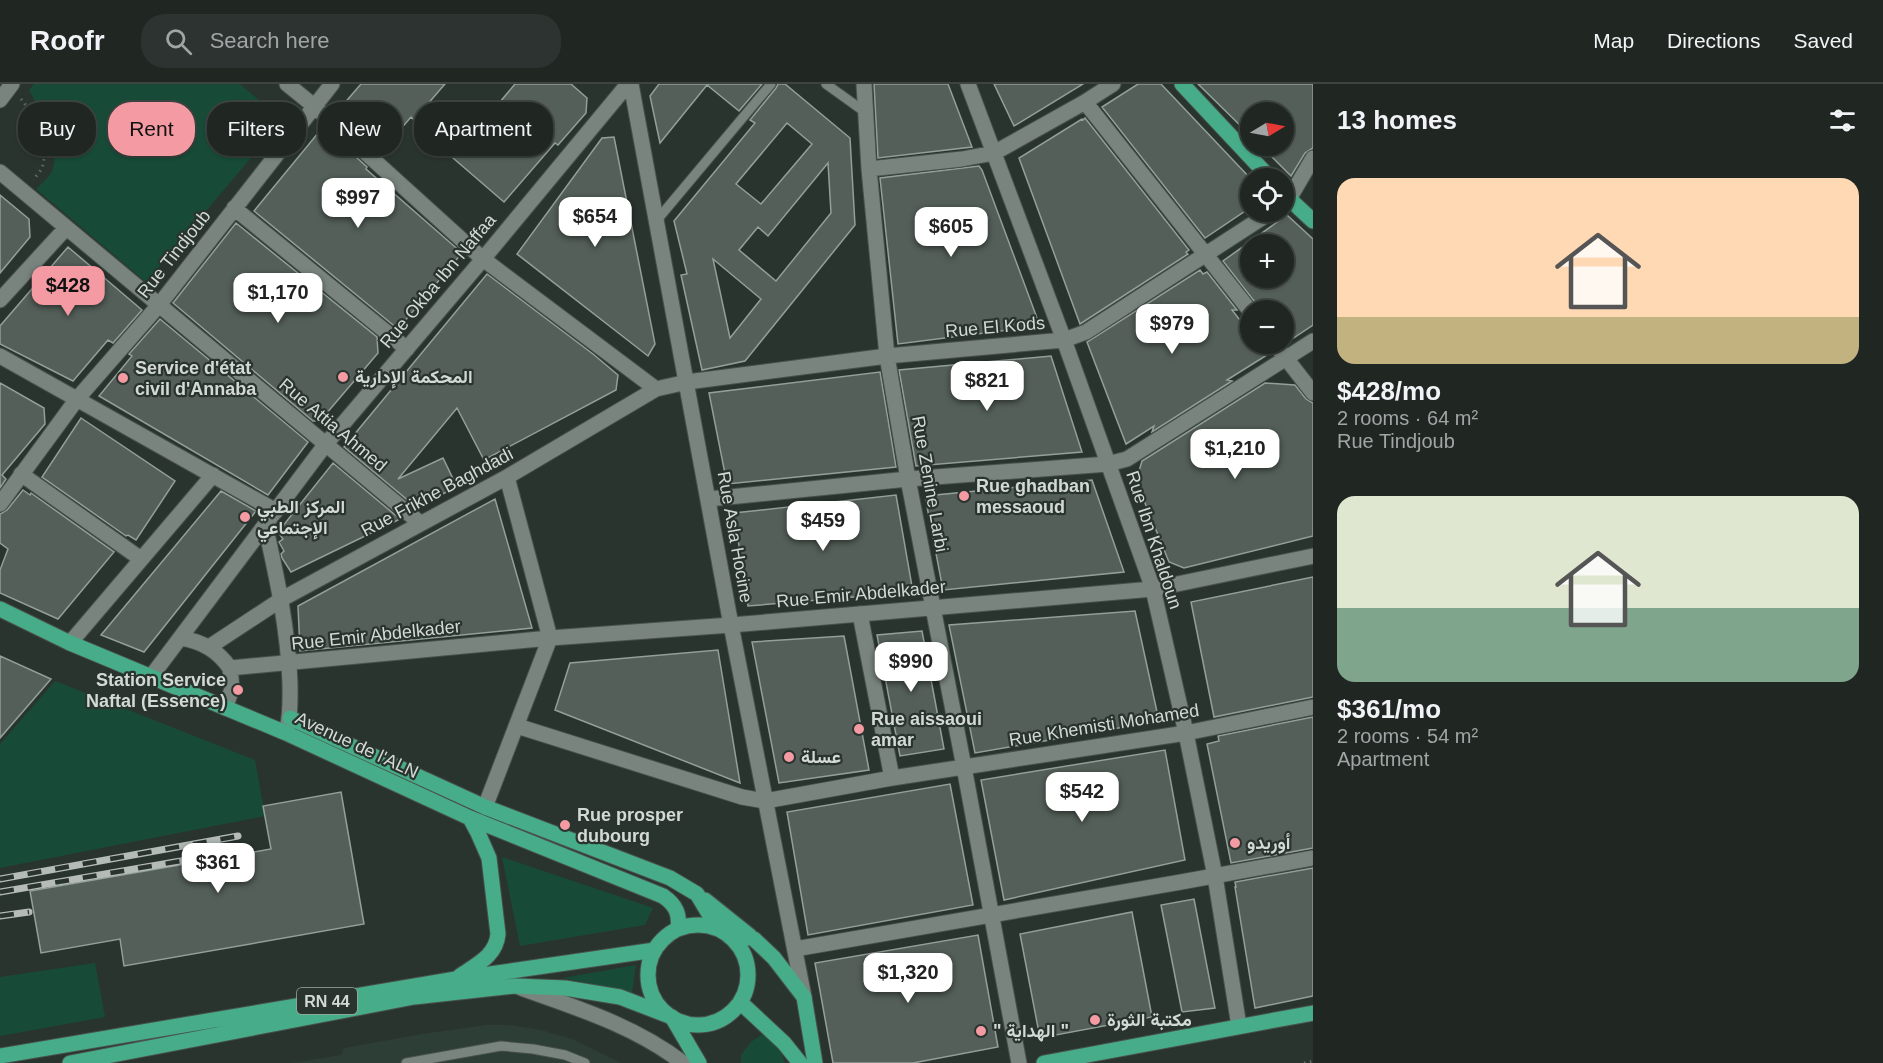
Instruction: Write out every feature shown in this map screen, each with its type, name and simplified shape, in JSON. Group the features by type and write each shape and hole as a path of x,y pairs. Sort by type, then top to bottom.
{"main road":[{"path":"1182,84 1261,168"},
{"path":"1294,205 1313,221"},
{"name":"Avenue de l'ALN","path":"0,609 150,678 286,733 470,818 663,896 678,912 678,929"},
{"name":"Avenue de l'ALN","path":"290,718 485,807 670,878 698,894"},
{"path":"456,979 491,953 498,934 489,858 470,818"},
{"path":"70,1063 414,998 515,986 565,988 620,997 686,1023 701,1025 716,1021 730,1014 740,1002 747,988 747,964 737,943 722,931 698,894"},
{"name":"Rue Asla Hocine","path":"698,894 774,958 804,997 815,1063"},
{"path":"699,1063 672,1017 660,1007 652,994 649,971 655,950 661,941 678,929 691,925 705,925 754,939"},
{"name":"RN 44","path":"0,1056 456,979 655,950"},
{"path":"740,1002 784,1043 800,1063"},
{"path":"1044,1063 1313,1012"}],"street":[{"path":"287,84 483,259 656,389"},
{"name":"Rue Tindjoub","path":"0,504 77,399 159,305 332,84"},
{"name":"Rue Asla Hocine","path":"630,84 731,625 804,997"},
{"name":"Rue Okba Ibn Naffaa","path":"150,678 325,445 630,84"},
{"name":"Rue Zenine Larbi","path":"864,84 869,169 887,356 908,479 993,915 1019,1063"},
{"name":"Rue Ibn Khaldoun","path":"968,84 1064,340 1153,589 1186,733 1215,876 1239,1026"},
{"path":"869,169 962,159 994,153 1113,84"},
{"path":"0,100 11,85"},
{"path":"1085,102 1242,300"},
{"path":"1294,186 1313,158"},
{"name":"Rue Attia Ahmed","path":"0,172 420,523"},
{"path":"234,208 407,349"},
{"name":"Rue El Kods","path":"687,382 887,356 1064,340 1086,332 1256,222"},
{"path":"0,300 66,228"},
{"path":"709,499 908,479 1108,464 1127,459 1313,341"},
{"path":"1283,354 1313,393"},
{"path":"0,356 276,511"},
{"name":"Rue Frikhe Baghdadi","path":"209,647 282,598 507,477 656,389 687,382"},
{"path":"21,474 141,559"},
{"path":"70,643 213,475"},
{"path":"485,807 550,638 507,477"},
{"path":"265,525 282,598 289,663 290,718 286,733"},
{"name":"Rue Emir Abdelkader","path":"230,668 550,638 1153,589 1313,556"},
{"path":"860,614 892,778"},
{"path":"181,638 197,641 209,647 222,657 230,668 232,689 225,708"},
{"name":"Rue Khemisti Mohamed","path":"517,726 742,797 765,801 892,778 1186,733 1313,707"},
{"path":"795,949 1313,858"},
{"path":"515,986 609,1020 665,1050 683,1063"}],"lane":[{"path":"657,220 771,84"},
{"path":"826,84 866,112"},
{"path":"406,1063 501,1046 566,1055 585,1063"}],"path":[{"path":"11,85 32,114 44,143 42,168 24,192"},
{"path":"1304,1063 1313,1061"}],"shaded area":[{"path":"486,1025 508,1025 541,1030 572,1039 621,1063 292,1063 341,1055 344,1048"}],"green space":[{"path":"34,84 240,84 262,102 207,102 207,156 253,156 146,282 36,189 52,171 54,156 96,156 96,102 36,102 29,90"},
{"path":"55,681 255,760 265,816 0,868 0,744"},
{"path":"502,857 653,908 645,925 520,946"},
{"path":"95,963 105,1017 0,1036 0,977"},
{"path":"636,965 632,993 563,978"},
{"path":"763,1034 777,1040 785,1063 741,1063 741,1055 751,1042"}],"building":[{"path":"361,84 445,84 430,102 414,102 414,120 411,117 402,127 402,102 345,102"},
{"path":"515,84 571,84 587,98 586,113 558,145 555,143 553,145 553,102 500,102"},
{"path":"659,84 762,84 739,111 707,85 660,143 650,96"},
{"path":"778,84 785,84 850,138 855,225 745,361 702,370 681,275 687,274 674,221 755,123 750,120","holes":["787,123 812,144 761,204 736,184","828,163 831,213 776,281 739,250 758,227 768,236","713,259 761,299 730,338"]},
{"path":"874,84 948,84 972,147 878,158"},
{"path":"994,84 1083,84 1014,126"},
{"path":"1138,84 1161,84 1241,168 1240,214 1205,238 1102,107"},
{"path":"1198,84 1313,84 1313,148 1305,153 1294,171 1294,168 1283,168 1271,156 1294,156 1294,102 1240,102 1240,125"},
{"path":"1085,118 1189,250 1186,252 1188,254 1080,324 1019,158"},
{"path":"318,133 318,156 355,156 367,167 366,169 462,253 398,329 254,211 299,156 306,156 306,148"},
{"path":"614,137 655,344 648,356 517,254 602,138"},
{"path":"455,156 544,156 504,202 453,158"},
{"path":"979,166 1040,326 898,344 880,178"},
{"path":"0,195 29,219 30,237 0,273"},
{"path":"1294,221 1313,239 1313,325 1294,338 1294,300 1253,300 1244,288 1294,288 1294,234 1261,234 1277,222"},
{"path":"236,223 377,337 378,353 320,421 313,421 173,303"},
{"path":"68,247 142,310 113,343 108,340 73,381 0,344 0,326"},
{"path":"1240,249 1240,283 1223,261"},
{"path":"1200,270 1203,274 1207,272 1237,310 1232,310 1240,320 1240,354 1267,355 1227,380 1232,381 1152,432 1154,426 1126,444 1087,342"},
{"path":"487,274 618,375 616,390 484,460 457,408 398,479 443,458 457,487 416,507 344,447"},
{"path":"160,319 308,442 268,495 99,396 132,356 129,354"},
{"path":"1051,356 1082,452 916,466 899,370"},
{"path":"880,372 896,467 727,484 709,393"},
{"path":"0,383 44,408 45,424 2,475 6,479 0,488"},
{"path":"1265,383 1295,385 1306,399 1313,403 1313,536 1184,568 1169,562 1136,481 1142,461"},
{"path":"81,418 175,481 136,540 126,536 42,477"},
{"path":"333,463 400,519 291,572 282,558 281,554 284,551 279,542 283,539 278,532"},
{"path":"1092,480 1124,572 943,590 925,496"},
{"path":"23,490 30,495 31,493 114,552 58,619 0,593 0,570 8,549 0,543 0,514 7,510"},
{"path":"221,491 256,511 144,652 101,635"},
{"path":"896,495 913,592 748,606 734,513"},
{"path":"495,499 532,628 300,651 298,606"},
{"path":"1313,577 1313,697 1214,717 1191,602"},
{"path":"1135,611 1159,721 975,753 949,625"},
{"path":"922,631 944,749 900,756 877,635"},
{"path":"844,636 869,770 779,783 752,642"},
{"path":"718,650 740,783 555,710 570,663"},
{"path":"0,656 51,679 0,738"},
{"path":"1313,717 1313,848 1231,863 1207,744 1219,741 1218,736"},
{"path":"1165,750 1185,860 1004,900 981,780"},
{"path":"950,784 973,905 808,935 787,812"},
{"path":"341,792 364,924 124,966 120,939 41,953 30,891 271,849 263,806"},
{"path":"1313,868 1313,996 1255,1008 1235,882"},
{"path":"1194,899 1215,1008 1182,1012 1161,905"},
{"path":"1132,912 1152,1017 1040,1038 1020,934"},
{"path":"978,935 998,1047 913,1063 833,1063 815,963"}],"railway":[{"path":"0,879 238,836"},
{"path":"0,892 239,851"},
{"path":"0,916 29,912"}],"place":[{"name":"المحكمة الإدارية","path":"343,377"},
{"name":"Service d'état civil d'Annaba","path":"123,378"},
{"name":"Rue ghadban messaoud","path":"964,496"},
{"name":"المركز الطبي الإجتماعي","path":"245,517"},
{"name":"Station Service Naftal (Essence)","path":"238,690"},
{"name":"Rue aissaoui amar","path":"859,729"},
{"name":"عسلة","path":"789,757"},
{"name":"Rue prosper dubourg","path":"565,825"},
{"name":"أوريدو","path":"1235,843"},
{"name":"مكتبة الثورة","path":"1095,1020"},
{"name":"\" الهداية \"","path":"981,1031"}]}
